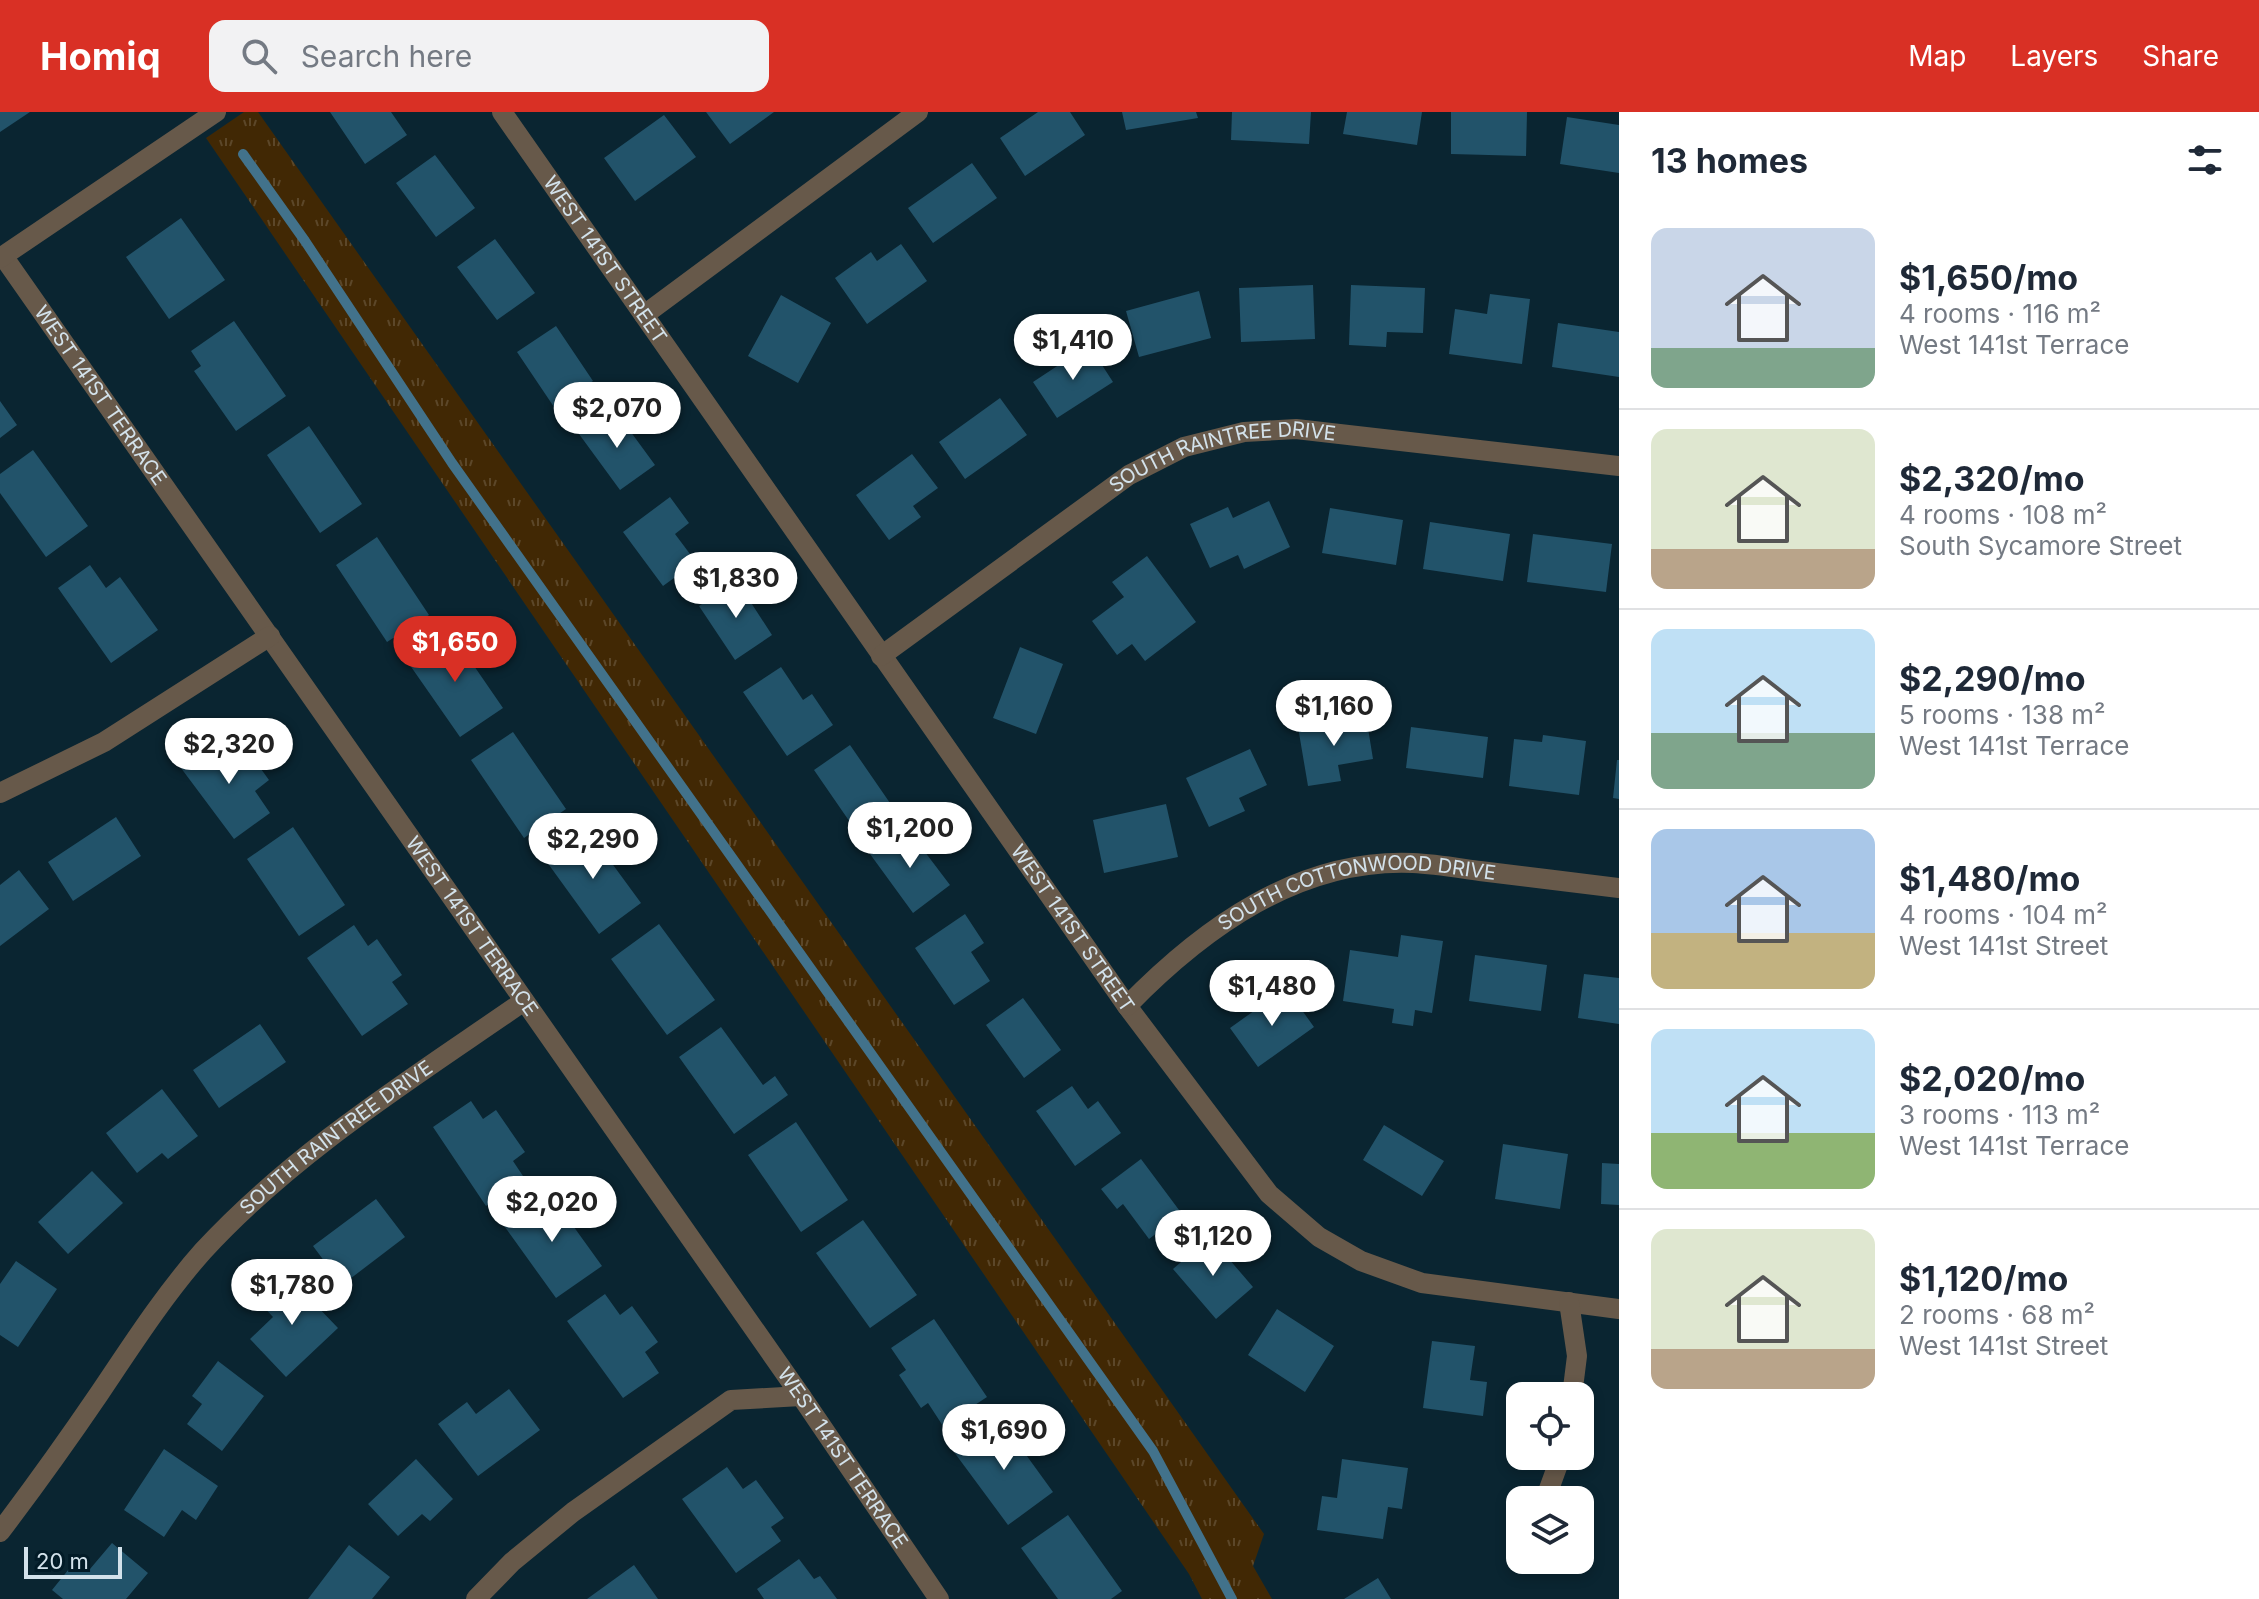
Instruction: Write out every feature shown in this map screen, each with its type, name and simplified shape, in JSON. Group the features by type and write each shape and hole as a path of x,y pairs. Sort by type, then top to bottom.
{"street":[{"path":"2,257 216,112"},
{"name":"WEST 141ST STREET","path":"502,112 1127,1006 1269,1194 1319,1237 1361,1261 1422,1283 1619,1309"},
{"path":"644,315 918,112"},
{"name":"WEST 141ST TERRACE","path":"2,257 801,1396 939,1599"},
{"name":"SOUTH RAINTREE DRIVE","path":"881,656 1129,475 1184,447 1244,432 1296,429 1619,466"},
{"path":"0,793 104,742 270,636"},
{"name":"SOUTH COTTONWOOD DRIVE","path":"1127,1006 1163,969 1251,904 1291,884 1347,868 1413,863 1619,888"},
{"name":"SOUTH RAINTREE DRIVE","path":"0,1532 151,1318 203,1252 269,1186 338,1131 524,1001"},
{"path":"1569,1302 1577,1356 1574,1382"},
{"path":"476,1599 512,1562 573,1512 731,1400 801,1396"}],"green space":[{"path":"244,112 258,112 1264,1534 1253,1566 1272,1599 1202,1599 1189,1574 206,138"}],"building":[{"path":"0,112 30,112 0,132"},
{"path":"330,112 391,112 407,135 365,164"},
{"path":"706,112 774,112 730,144"},
{"path":"1038,112 1070,112 1085,135 1025,176 1000,138"},
{"path":"1122,112 1196,112 1198,118 1126,130"},
{"path":"1232,112 1311,112 1309,144 1231,140"},
{"path":"1347,112 1422,112 1417,145 1343,134"},
{"path":"1451,112 1527,112 1526,156 1451,154"},
{"path":"664,115 696,157 635,201 604,158"},
{"path":"1567,117 1619,125 1619,173 1560,164"},
{"path":"435,155 475,208 436,237 396,183"},
{"path":"972,163 997,198 933,243 908,208"},
{"path":"181,218 225,280 169,319 126,257"},
{"path":"495,239 535,293 497,320 457,267"},
{"path":"901,244 927,281 867,324 835,278 871,252 877,261"},
{"path":"1313,285 1315,339 1241,342 1239,288"},
{"path":"1351,285 1425,288 1423,333 1387,332 1386,347 1349,345"},
{"path":"1199,291 1211,338 1139,357 1126,311"},
{"path":"1490,294 1530,299 1522,364 1449,354 1455,309 1487,314"},
{"path":"781,295 831,323 798,383 748,356"},
{"path":"234,321 286,396 236,431 194,371 201,366 191,351"},
{"path":"1558,323 1619,332 1619,377 1552,367"},
{"path":"556,326 593,381 554,407 517,352"},
{"path":"1089,345 1113,382 1057,418 1033,382"},
{"path":"1000,398 1027,435 965,479 939,442"},
{"path":"0,401 17,425 0,438"},
{"path":"614,409 655,465 620,490 579,434"},
{"path":"309,426 362,504 320,533 267,455"},
{"path":"33,450 88,526 46,557 0,493 0,474"},
{"path":"912,454 938,488 913,506 921,517 889,540 856,495"},
{"path":"670,497 689,523 675,534 696,562 663,586 623,532"},
{"path":"1269,501 1290,547 1244,569 1238,555 1210,568 1190,524 1228,507 1233,518"},
{"path":"1330,508 1403,520 1396,565 1322,553"},
{"path":"1430,522 1510,534 1503,581 1423,569"},
{"path":"1533,534 1612,544 1606,592 1527,582"},
{"path":"377,537 429,615 387,642 336,565"},
{"path":"1147,556 1196,622 1145,661 1132,644 1117,655 1092,621 1124,597 1112,582"},
{"path":"90,565 106,588 120,577 158,630 111,663 58,588"},
{"path":"737,581 772,635 735,660 699,606"},
{"path":"450,631 503,708 460,737 407,661"},
{"path":"1020,647 1063,664 1036,734 993,718"},
{"path":"781,667 803,700 812,694 833,725 787,756 743,692"},
{"path":"1366,716 1373,759 1338,765 1341,781 1308,786 1298,727"},
{"path":"1411,727 1488,737 1483,778 1406,768"},
{"path":"513,732 566,809 524,838 471,760"},
{"path":"1543,735 1586,741 1579,795 1509,786 1514,739 1542,742"},
{"path":"219,740 232,757 245,747 269,780 255,791 270,813 234,839 181,768"},
{"path":"850,745 890,803 854,828 814,770"},
{"path":"1250,749 1267,785 1239,798 1245,811 1209,827 1186,778"},
{"path":"1619,760 1619,799 1613,798"},
{"path":"1166,804 1178,857 1104,873 1093,820"},
{"path":"116,817 141,856 73,901 48,862"},
{"path":"293,827 345,905 299,936 247,859"},
{"path":"906,827 950,885 913,913 870,854"},
{"path":"586,828 641,903 599,934 544,858"},
{"path":"19,870 49,909 0,946 0,885"},
{"path":"965,914 984,943 971,952 990,981 954,1005 915,948"},
{"path":"659,924 715,1000 667,1035 611,959"},
{"path":"354,925 368,946 377,939 402,975 392,982 408,1004 362,1036 307,958"},
{"path":"1401,935 1443,941 1432,1013 1415,1010 1413,1026 1392,1023 1394,1009 1343,1001 1350,950 1398,957"},
{"path":"1475,955 1547,965 1541,1011 1469,1001"},
{"path":"1584,974 1619,978 1619,1024 1578,1018"},
{"path":"1286,988 1314,1027 1258,1067 1230,1028"},
{"path":"1023,998 1061,1050 1024,1078 986,1025"},
{"path":"260,1024 286,1062 219,1108 193,1070"},
{"path":"721,1027 763,1085 775,1076 788,1095 734,1134 679,1057"},
{"path":"1072,1086 1088,1109 1098,1101 1121,1133 1075,1166 1036,1111"},
{"path":"162,1089 198,1136 168,1159 162,1153 137,1173 106,1133"},
{"path":"471,1101 483,1119 496,1110 525,1152 513,1161 525,1179 486,1206 433,1127"},
{"path":"796,1122 848,1200 801,1232 748,1155"},
{"path":"1384,1125 1444,1161 1422,1196 1363,1160"},
{"path":"1503,1144 1568,1154 1560,1209 1495,1199"},
{"path":"1141,1159 1182,1214 1149,1239 1123,1204 1117,1209 1101,1189"},
{"path":"1602,1163 1619,1164 1619,1205 1601,1204"},
{"path":"92,1171 123,1203 68,1254 38,1222"},
{"path":"548,1191 602,1266 556,1298 502,1223"},
{"path":"376,1199 405,1237 342,1285 313,1246"},
{"path":"863,1220 917,1295 870,1328 816,1253"},
{"path":"1210,1237 1253,1287 1216,1319 1173,1269"},
{"path":"16,1261 57,1289 18,1347 0,1335 0,1284"},
{"path":"288,1276 338,1328 286,1377 250,1339 273,1317 260,1303"},
{"path":"605,1294 620,1315 632,1306 658,1342 645,1352 659,1373 623,1398 567,1321"},
{"path":"1277,1309 1334,1346 1305,1392 1248,1355"},
{"path":"934,1319 987,1397 943,1426 928,1403 921,1408 899,1375 906,1370 891,1348"},
{"path":"1432,1341 1475,1346 1470,1380 1487,1382 1483,1416 1423,1408"},
{"path":"218,1361 264,1396 222,1451 187,1424 202,1404 192,1396"},
{"path":"509,1389 540,1430 478,1476 438,1424 467,1402 476,1414"},
{"path":"1000,1419 1053,1492 1008,1525 954,1452"},
{"path":"164,1449 218,1486 196,1520 182,1510 164,1537 124,1510"},
{"path":"416,1459 453,1499 430,1521 422,1514 398,1536 368,1504"},
{"path":"1342,1459 1408,1468 1402,1509 1388,1507 1383,1539 1317,1530 1322,1496 1337,1498"},
{"path":"727,1467 743,1489 756,1480 784,1518 771,1527 781,1541 736,1573 682,1499"},
{"path":"1068,1515 1122,1591 1111,1599 1058,1599 1021,1548"},
{"path":"112,1543 148,1573 126,1599 63,1599 52,1590 77,1559 90,1569"},
{"path":"349,1545 390,1577 372,1599 308,1599"},
{"path":"799,1559 814,1579 820,1576 837,1599 764,1599 757,1589"},
{"path":"634,1565 658,1599 587,1599"},
{"path":"1378,1578 1391,1599 1344,1599"}],"waterway":[{"path":"243,154 305,241 452,463 1153,1451 1232,1599"}]}
